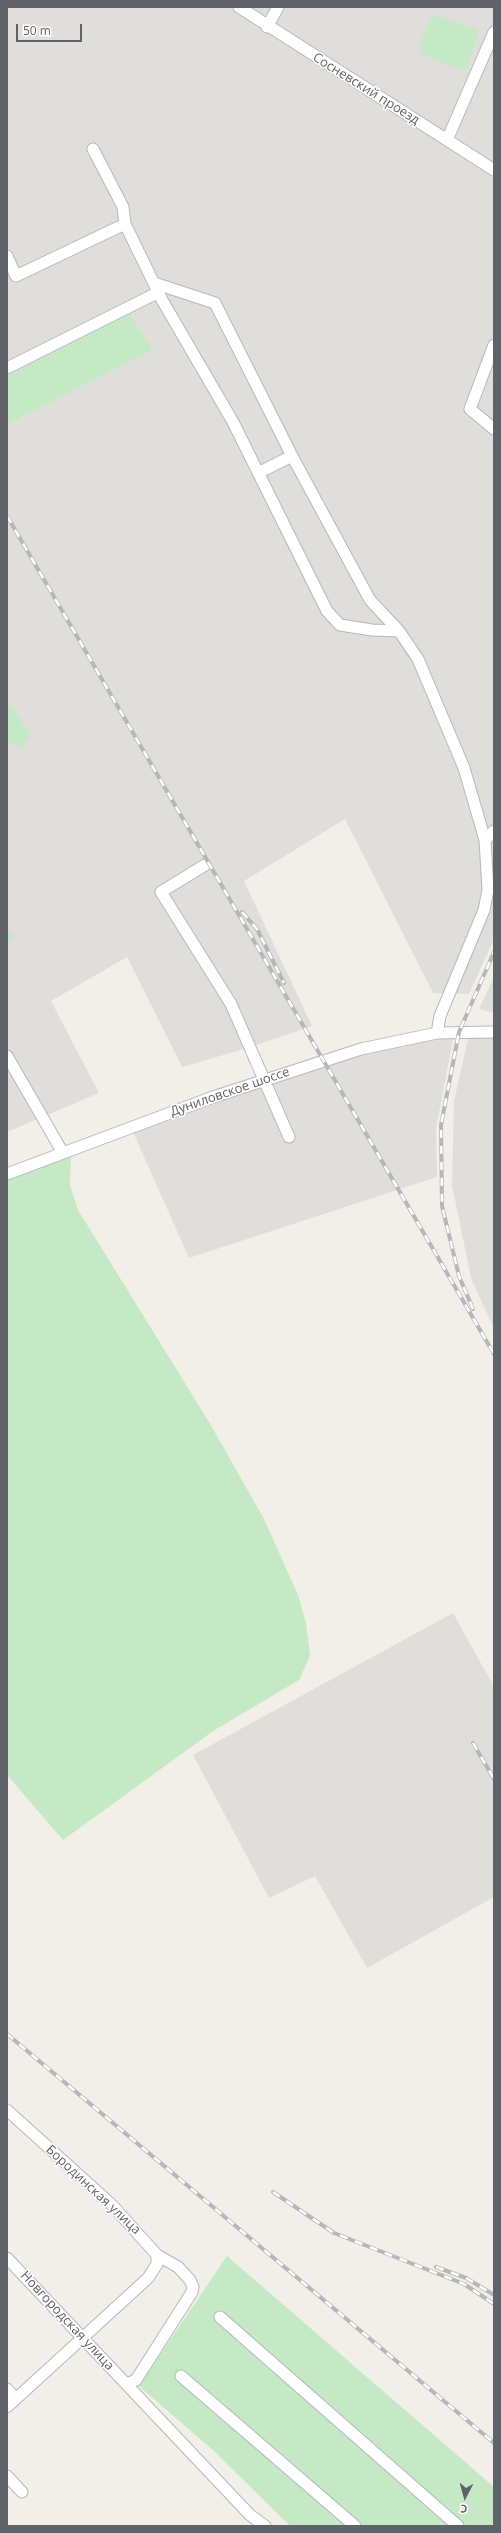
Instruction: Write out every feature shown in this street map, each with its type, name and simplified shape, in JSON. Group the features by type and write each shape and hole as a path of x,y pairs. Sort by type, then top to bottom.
{"street":[{"name":"Сосневский проезд","path":"239,7 267,27 494,170"},
{"path":"267,27 278,7"},
{"path":"447,140 494,32"},
{"path":"93,149 123,207 125,224 156,288 233,422 326,611 340,624 372,630 399,631"},
{"path":"7,256 16,276 125,224"},
{"path":"7,368 156,288 215,304 292,456 370,600 399,631 418,659 439,705 464,768 485,840 488,890 484,910 440,1016 437,1032"},
{"path":"494,345 470,409 494,429"},
{"path":"258,473 292,456"},
{"path":"485,840 494,831"},
{"path":"205,865 161,892 231,1004 262,1080 289,1137"},
{"name":"Дуниловское шоссе","path":"7,1174 63,1152 262,1080 361,1049 437,1032 494,1032"},
{"path":"7,1056 63,1152"},
{"name":"Бородинская улица","path":"7,2110 112,2205 157,2255 186,2274 193,2287 192,2292 136,2380 126,2384"},
{"path":"7,2407 81,2337 148,2278 157,2264 157,2255"},
{"name":"Новгородская улица","path":"7,2258 250,2515 265,2526"},
{"path":"220,2317 458,2526"},
{"path":"181,2376 355,2526"},
{"path":"7,2389 16,2399"},
{"path":"7,2476 22,2492"}],"shaded area":[{"path":"7,7 494,7 494,939 469,994 433,993 345,819 244,881 312,1026 251,1047 182,1067 127,957 51,1001 99,1093 7,1132 7,425 151,350 128,313 7,376"},
{"path":"494,977 494,1013 479,1009"},
{"path":"469,1035 494,1035 494,1329 471,1278 452,1185 454,1101"},
{"path":"430,1039 453,1039 436,1129 437,1177 189,1258 133,1132 263,1084 371,1052"},
{"path":"453,1613 494,1687 494,1897 367,1968 315,1876 269,1898 193,1755"}],"green space":[{"path":"434,14 479,30 466,70 461,70 421,54 420,42"},
{"path":"129,313 152,350 7,425 7,376"},
{"path":"7,698 30,735 21,749 7,740"},
{"path":"7,928 15,938 7,943"},
{"path":"71,1154 70,1185 78,1210 209,1422 264,1519 298,1595 306,1623 310,1656 299,1680 213,1731 63,1840 7,1775 7,1179"},
{"path":"227,2256 494,2487 494,2526 290,2526 214,2451 139,2386"}],"railway":[{"path":"7,516 494,1354"},
{"path":"242,912 257,929 284,983"},
{"path":"473,1309 459,1276 442,1206 441,1125 459,1032 494,952"},
{"path":"473,1743 494,1779"},
{"path":"7,2034 494,2443"},
{"path":"273,2192 334,2233 464,2284 494,2304"},
{"path":"436,2267 466,2278 494,2295"}]}
